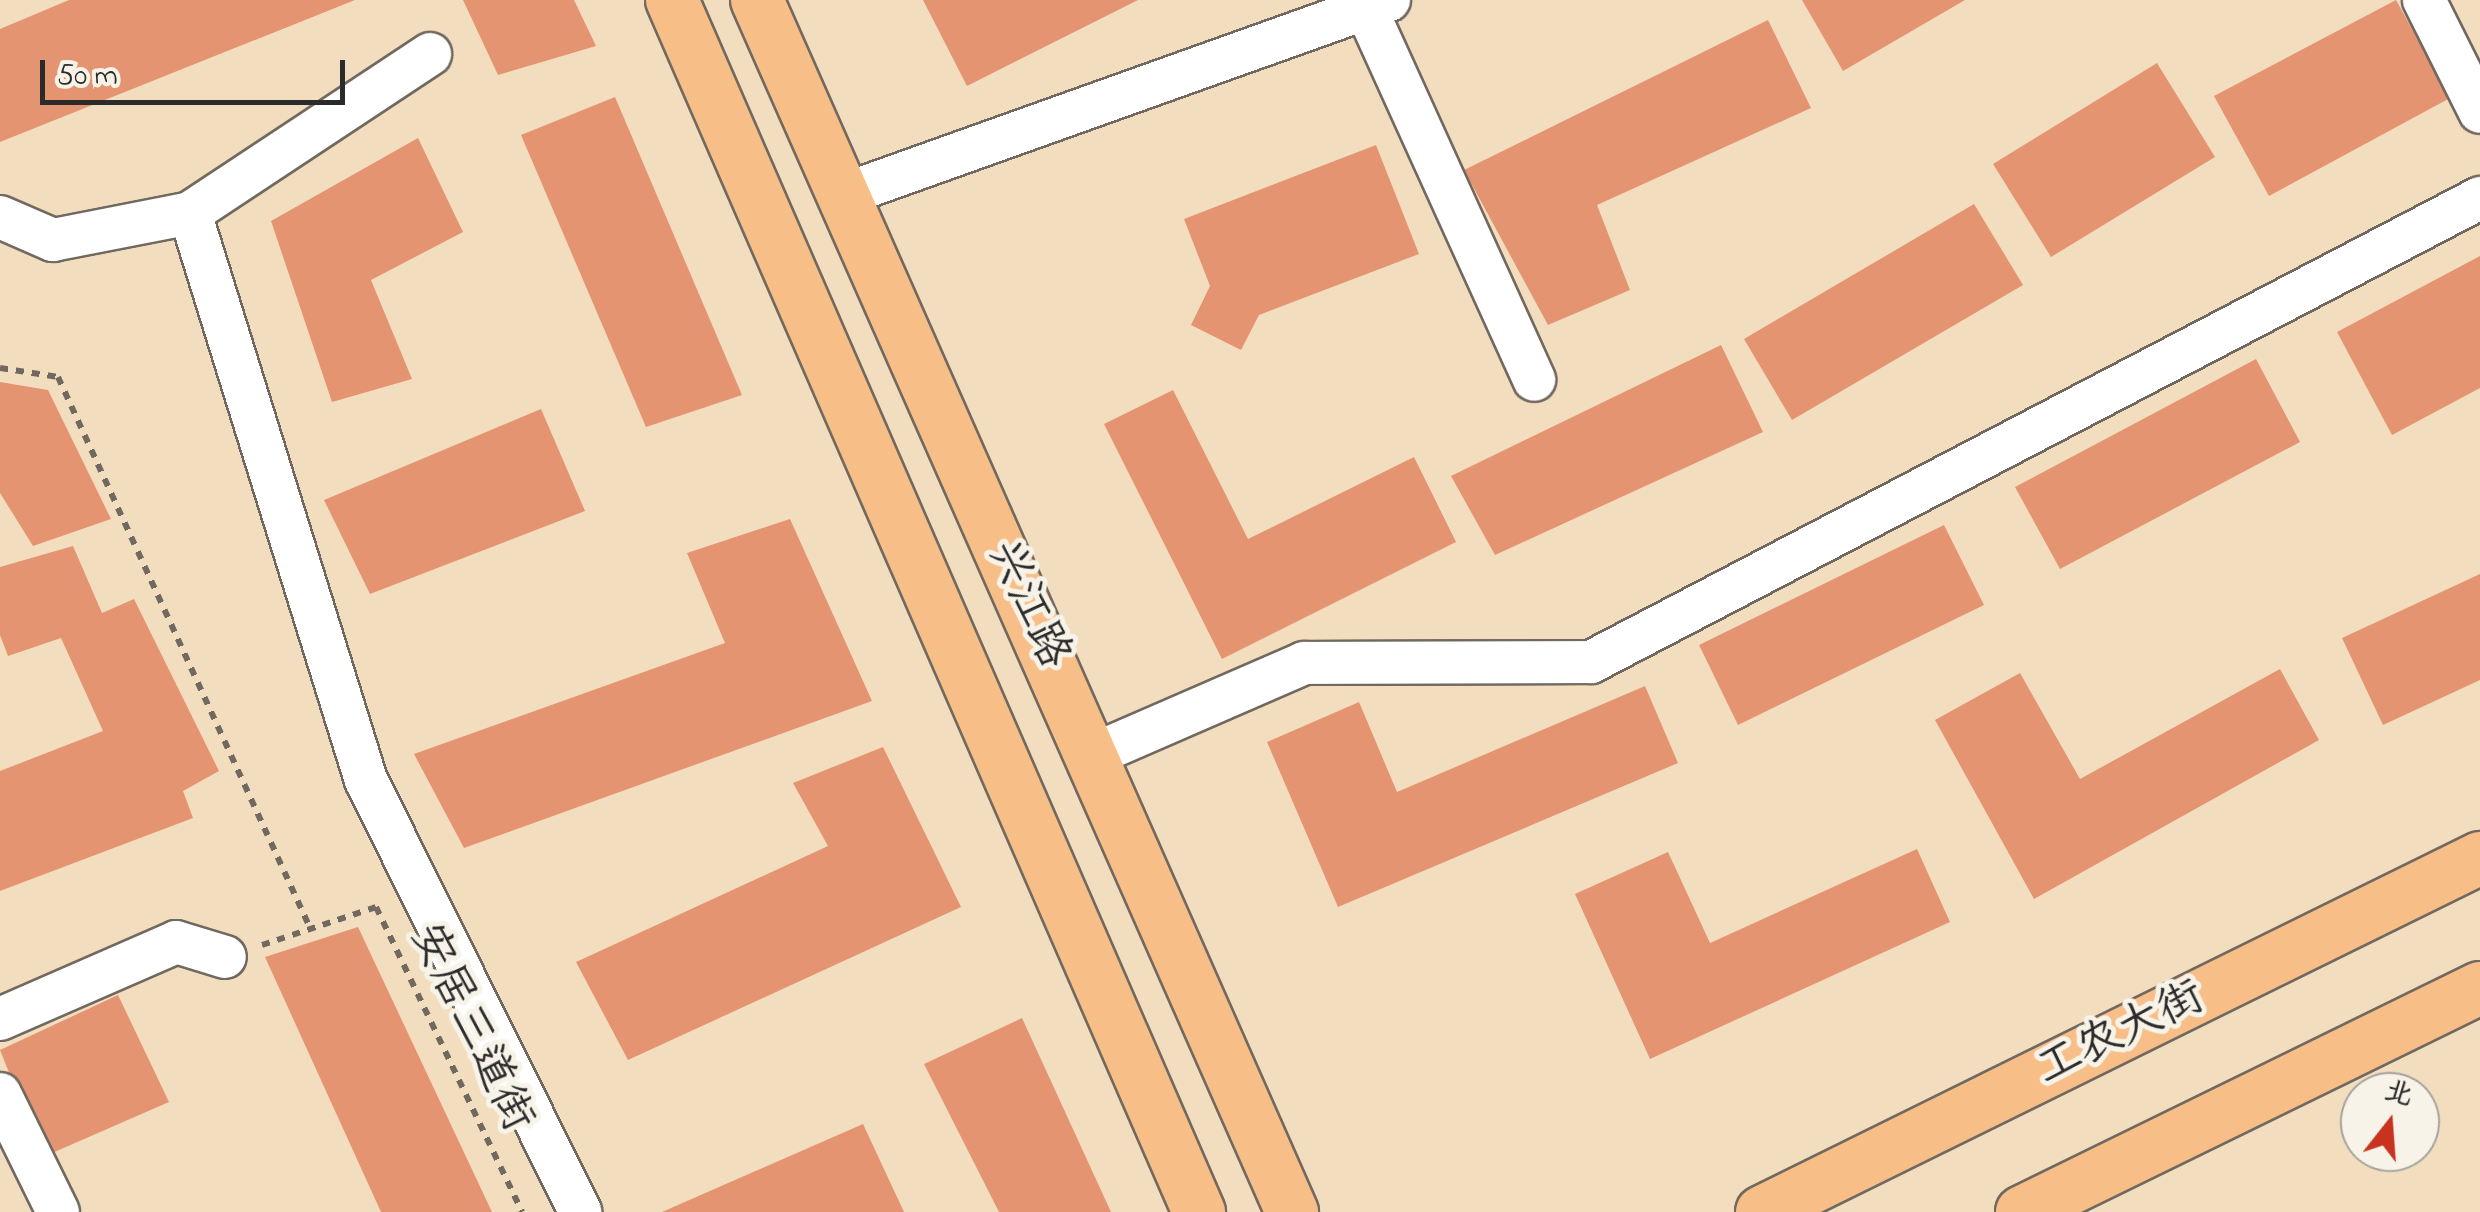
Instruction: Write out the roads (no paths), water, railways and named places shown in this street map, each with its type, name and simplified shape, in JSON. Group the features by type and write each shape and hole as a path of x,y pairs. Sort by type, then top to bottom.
{"main road":[{"name":"兴江路","path":"672,0 1199,1212"},
{"name":"兴江路","path":"758,0 840,196 1095,754 1292,1212"},
{"name":"工农大街","path":"1762,1212 2480,858"},
{"path":"2022,1212 2480,988"}],"street":[{"path":"2424,0 2480,112"},
{"path":"840,196 1373,3 1534,380"},
{"path":"0,217 53,240 190,213 430,54"},
{"path":"1095,754 1304,663 1591,662 2480,198"},
{"path":"190,213 366,780 580,1212"},
{"path":"0,1020 176,942 225,957"},
{"path":"0,1094 58,1212"}]}
